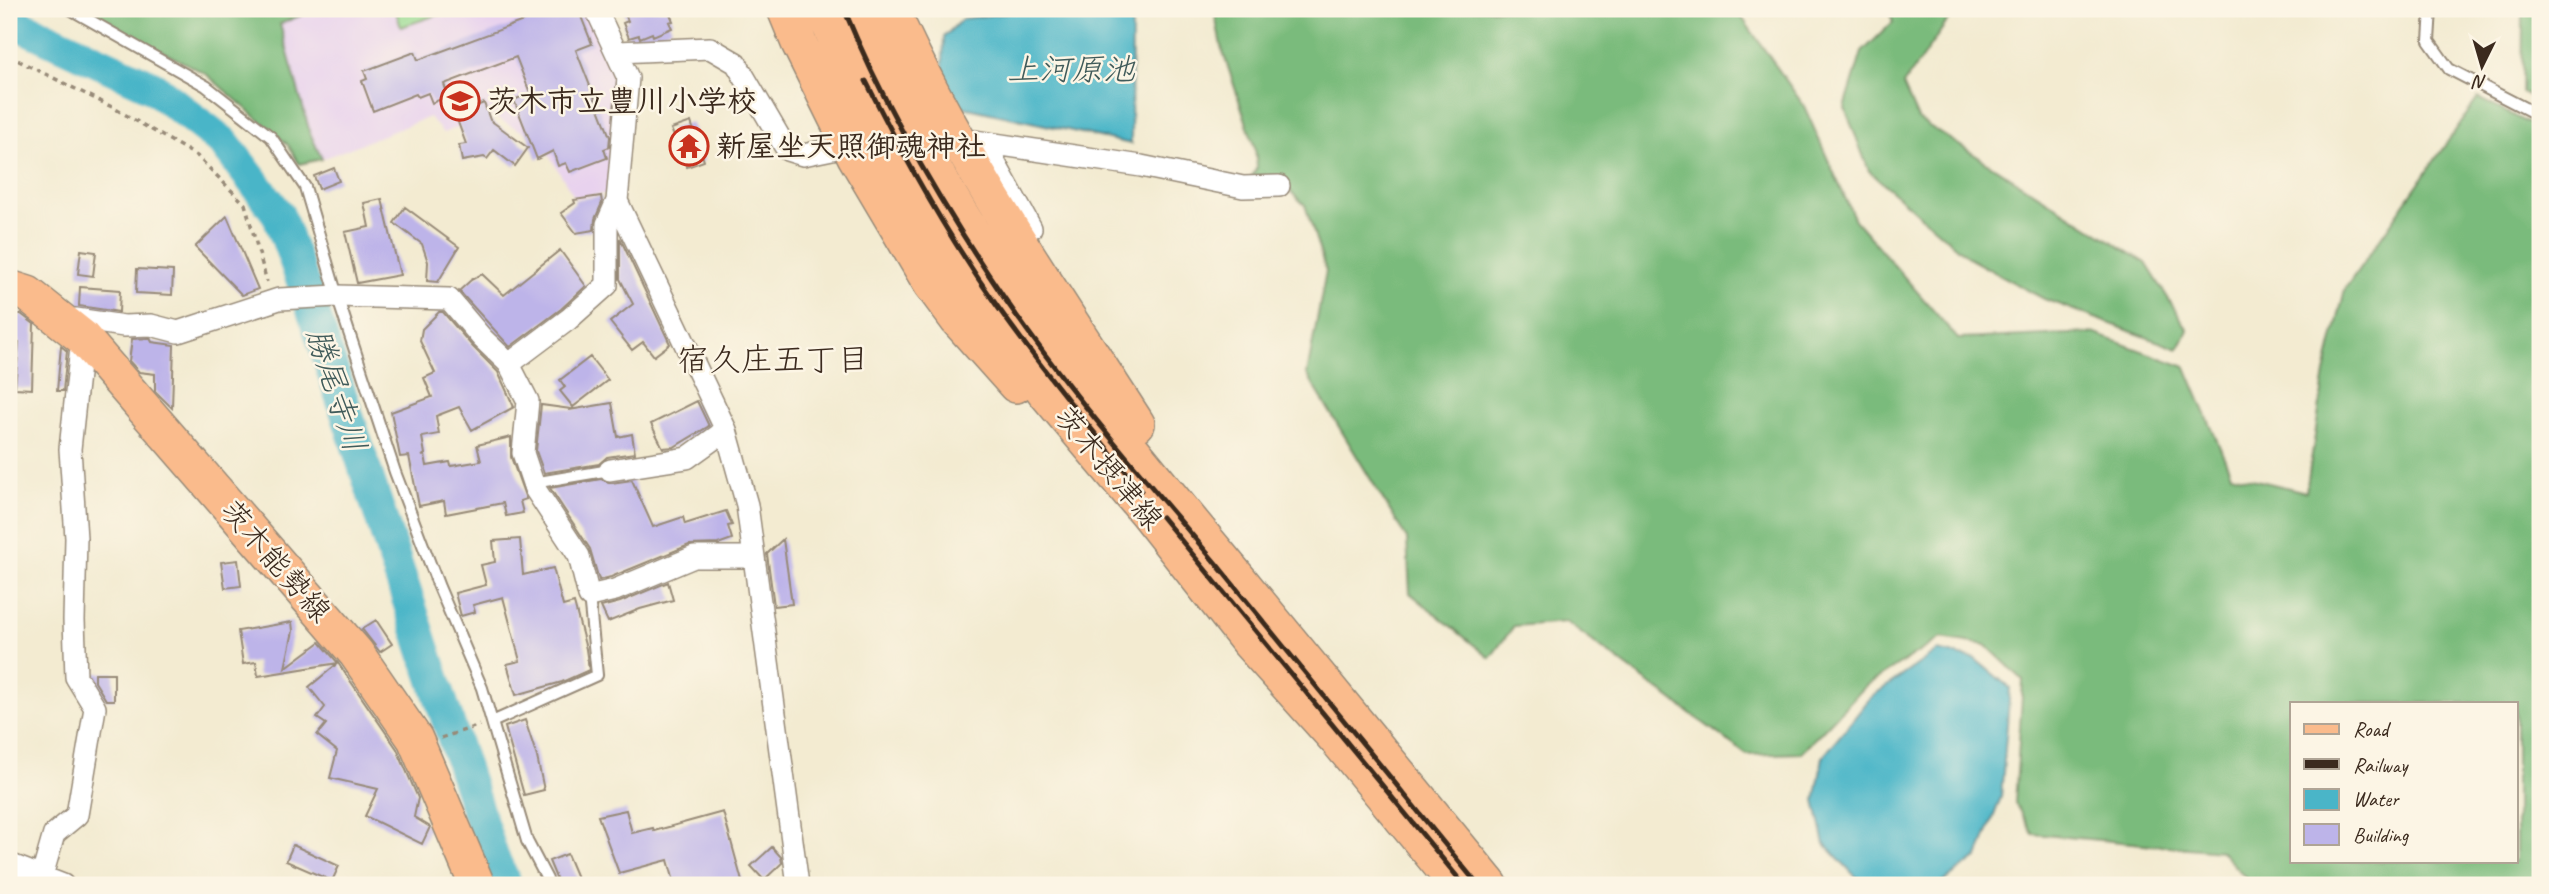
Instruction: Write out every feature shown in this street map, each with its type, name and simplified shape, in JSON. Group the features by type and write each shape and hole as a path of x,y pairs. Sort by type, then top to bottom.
{"main road":[{"path":"785,9 799,43 931,284 984,342 1292,723 1337,767 1434,885"},
{"path":"806,9 851,114 984,342"},
{"name":"茨木摂津線","path":"822,9 868,108 902,170 1000,329 1045,391 1146,512 1247,640 1339,742 1457,885"},
{"name":"茨木摂津線","path":"854,9 932,164 982,247 1029,316 1150,471 1490,885"},
{"path":"869,9 951,163 1014,264 1021,267 1025,249"},
{"path":"891,9 932,92 976,171 1025,249 1049,306 1137,424 1223,529 1277,602 1509,885"},
{"name":"茨木能勢線","path":"9,288 28,294 76,332 356,653 419,746 477,885"},
{"path":"1310,712 1377,806 1405,851"}],"street":[{"path":"509,364 569,319 607,285 607,224 617,201 628,78 596,9"},
{"path":"618,52 710,48 736,63 787,150 803,155 837,148 855,148"},
{"path":"1025,249 1031,228 984,143 1141,166 1243,187 1279,186"},
{"path":"617,201 726,430 747,505 798,885"},
{"path":"41,876 54,834 77,815 95,708 76,677 76,538 70,449 76,319 124,326 151,325 178,332 276,300 337,296 449,299 482,338 509,364 528,401 523,453 533,483 579,556 589,596 615,590 694,557 754,557"},
{"path":"610,470 687,458 726,430"},
{"path":"9,864 63,885"}],"lane":[{"path":"70,9 206,86 271,137 305,187 337,296 395,472 439,587 482,688 527,841 550,885"},
{"path":"2431,9 2429,41 2449,69 2540,116"},
{"path":"533,483 610,470"},
{"path":"492,722 597,675 589,596"}],"path":[{"path":"9,56 112,107 197,156 245,204 276,300"},
{"path":"419,746 492,722"}],"shaded area":[{"name":"茨木市立豊川小学校","path":"307,9 591,9 620,88 609,193 575,198 540,140 490,115 443,133 429,117 322,159 310,133 280,24 302,15"}],"green space":[{"path":"81,9 307,9 302,15 280,24 310,133 322,159 299,164 288,145 206,74"},
{"path":"395,9 455,9 401,27"},
{"path":"1214,9 1736,9 1804,106 1855,220 1958,339 2093,333 2186,367 2231,474 2306,492 2325,373 2345,289 2478,98 2540,129 2540,885 2252,885 2221,851 2033,834 2015,803 2023,680 1986,645 1941,638 1864,687 1801,753 1747,755 1566,622 1514,626 1490,658 1410,593 1407,539 1307,374 1326,271 1305,205 1281,183 1251,178 1257,167 1255,148 1221,46"},
{"path":"1888,9 1956,9 1903,85 1918,119 2146,263 2188,330 2178,349 2044,299 1970,259 1869,171 1845,108 1862,52 1893,22"},
{"path":"2521,9 2540,9 2540,102 2522,92"}],"water":[{"name":"上河原池","path":"1022,9 1132,9 1131,144 959,106 942,84 944,37 962,19"},
{"path":"1937,651 1975,659 2010,688 2001,797 1978,857 1939,885 1874,885 1856,877 1825,844 1815,801 1823,757 1871,697"}],"building":[{"path":"534,9 578,9 592,44 576,50 610,137 609,147 604,149 607,158 570,172 566,163 558,166 553,151 537,159 514,100 530,93 516,57 444,84 448,96 432,103 428,93 418,97 416,94 373,111 362,81 367,79 364,71 415,52 418,60 537,16"},
{"path":"623,9 668,9 673,21 669,22 672,28 653,36 652,33 640,38 639,35 629,38 623,23 628,21"},
{"path":"484,103 490,120 528,148 515,166 494,150 487,159 484,157 462,161 459,145 466,144 455,114"},
{"path":"691,122 704,161 687,167 671,129"},
{"path":"334,168 339,181 319,189 314,176"},
{"path":"601,196 602,203 595,219 594,230 576,233 561,213 575,203 574,200"},
{"path":"382,199 400,275 357,283 345,232 369,227 364,203"},
{"path":"405,207 459,247 438,282 427,281 428,262 422,244 394,223"},
{"path":"227,216 258,289 242,295 195,247"},
{"path":"620,238 670,344 654,356 643,342 632,350 610,322 633,304 620,279"},
{"path":"81,250 96,252 93,276 78,274"},
{"path":"560,250 586,286 561,309 510,347 459,291 482,274 504,295"},
{"path":"137,269 173,271 172,295 136,293"},
{"path":"80,287 120,290 119,312 79,306"},
{"path":"439,312 443,312 498,372 514,407 472,430 459,407 436,416 439,434 422,437 425,454 422,456 425,455 427,466 450,462 451,466 481,461 477,445 511,437 511,457 526,499 520,501 523,513 506,516 503,503 446,514 444,501 419,506 409,456 400,457 391,412 432,397 424,378 435,373 420,341 422,329"},
{"path":"9,314 21,314 34,324 32,389 15,388 19,342 9,341"},
{"path":"150,338 152,342 174,345 172,408 155,391 155,374 139,372 129,361 132,339"},
{"path":"61,346 67,351 63,391 57,391"},
{"path":"590,357 608,380 573,407 560,391 565,387 560,380"},
{"path":"697,401 709,426 674,447 663,448 651,424"},
{"path":"612,403 618,437 632,434 635,453 607,457 599,464 544,473 536,451 541,405 571,409 569,410"},
{"path":"601,479 611,483 632,480 653,527 683,517 685,524 726,511 732,525 728,526 732,539 718,544 689,545 599,580 590,549 550,488"},
{"path":"520,539 523,575 553,568 563,606 574,603 589,670 562,682 516,695 507,664 520,661 503,597 473,605 475,612 461,616 455,593 486,585 481,565 495,562 493,541"},
{"path":"783,539 792,604 774,606 767,554"},
{"path":"238,560 241,586 225,588 221,562"},
{"path":"668,582 673,600 608,622 601,607"},
{"path":"376,620 392,644 380,652 362,629"},
{"path":"292,622 293,631 285,668 320,642 338,663 258,676 256,662 243,664 238,631"},
{"path":"338,663 397,749 418,798 414,817 430,827 422,844 365,816 378,789 330,778 337,751 317,735 326,724 317,718 325,707 309,687"},
{"path":"95,673 114,673 114,700 106,700 95,682"},
{"path":"525,720 544,790 524,795 505,727"},
{"path":"626,810 632,833 653,828 654,831 723,812 743,885 675,885 668,860 619,873 598,816"},
{"path":"293,845 339,866 332,881 286,861"},
{"path":"772,847 781,857 782,863 764,880 751,866"},
{"path":"567,854 578,880 559,885 549,861"}],"waterway":[{"name":"勝尾寺川","path":"9,20 153,87 224,143 278,214 307,293 493,858 506,885"}],"railway":[{"path":"844,9 878,85 917,158 982,265 1030,335 1111,438 1478,885"},
{"path":"866,81 927,196 979,279 1049,376 1141,490"},
{"path":"1162,517 1464,885"}],"place":[{"name":"茨木市立豊川小学校","path":"460,101"},
{"name":"新屋坐天照御魂神社","path":"689,146"}],"district":[{"name":"宿久庄五丁目","path":"773,359"}]}
